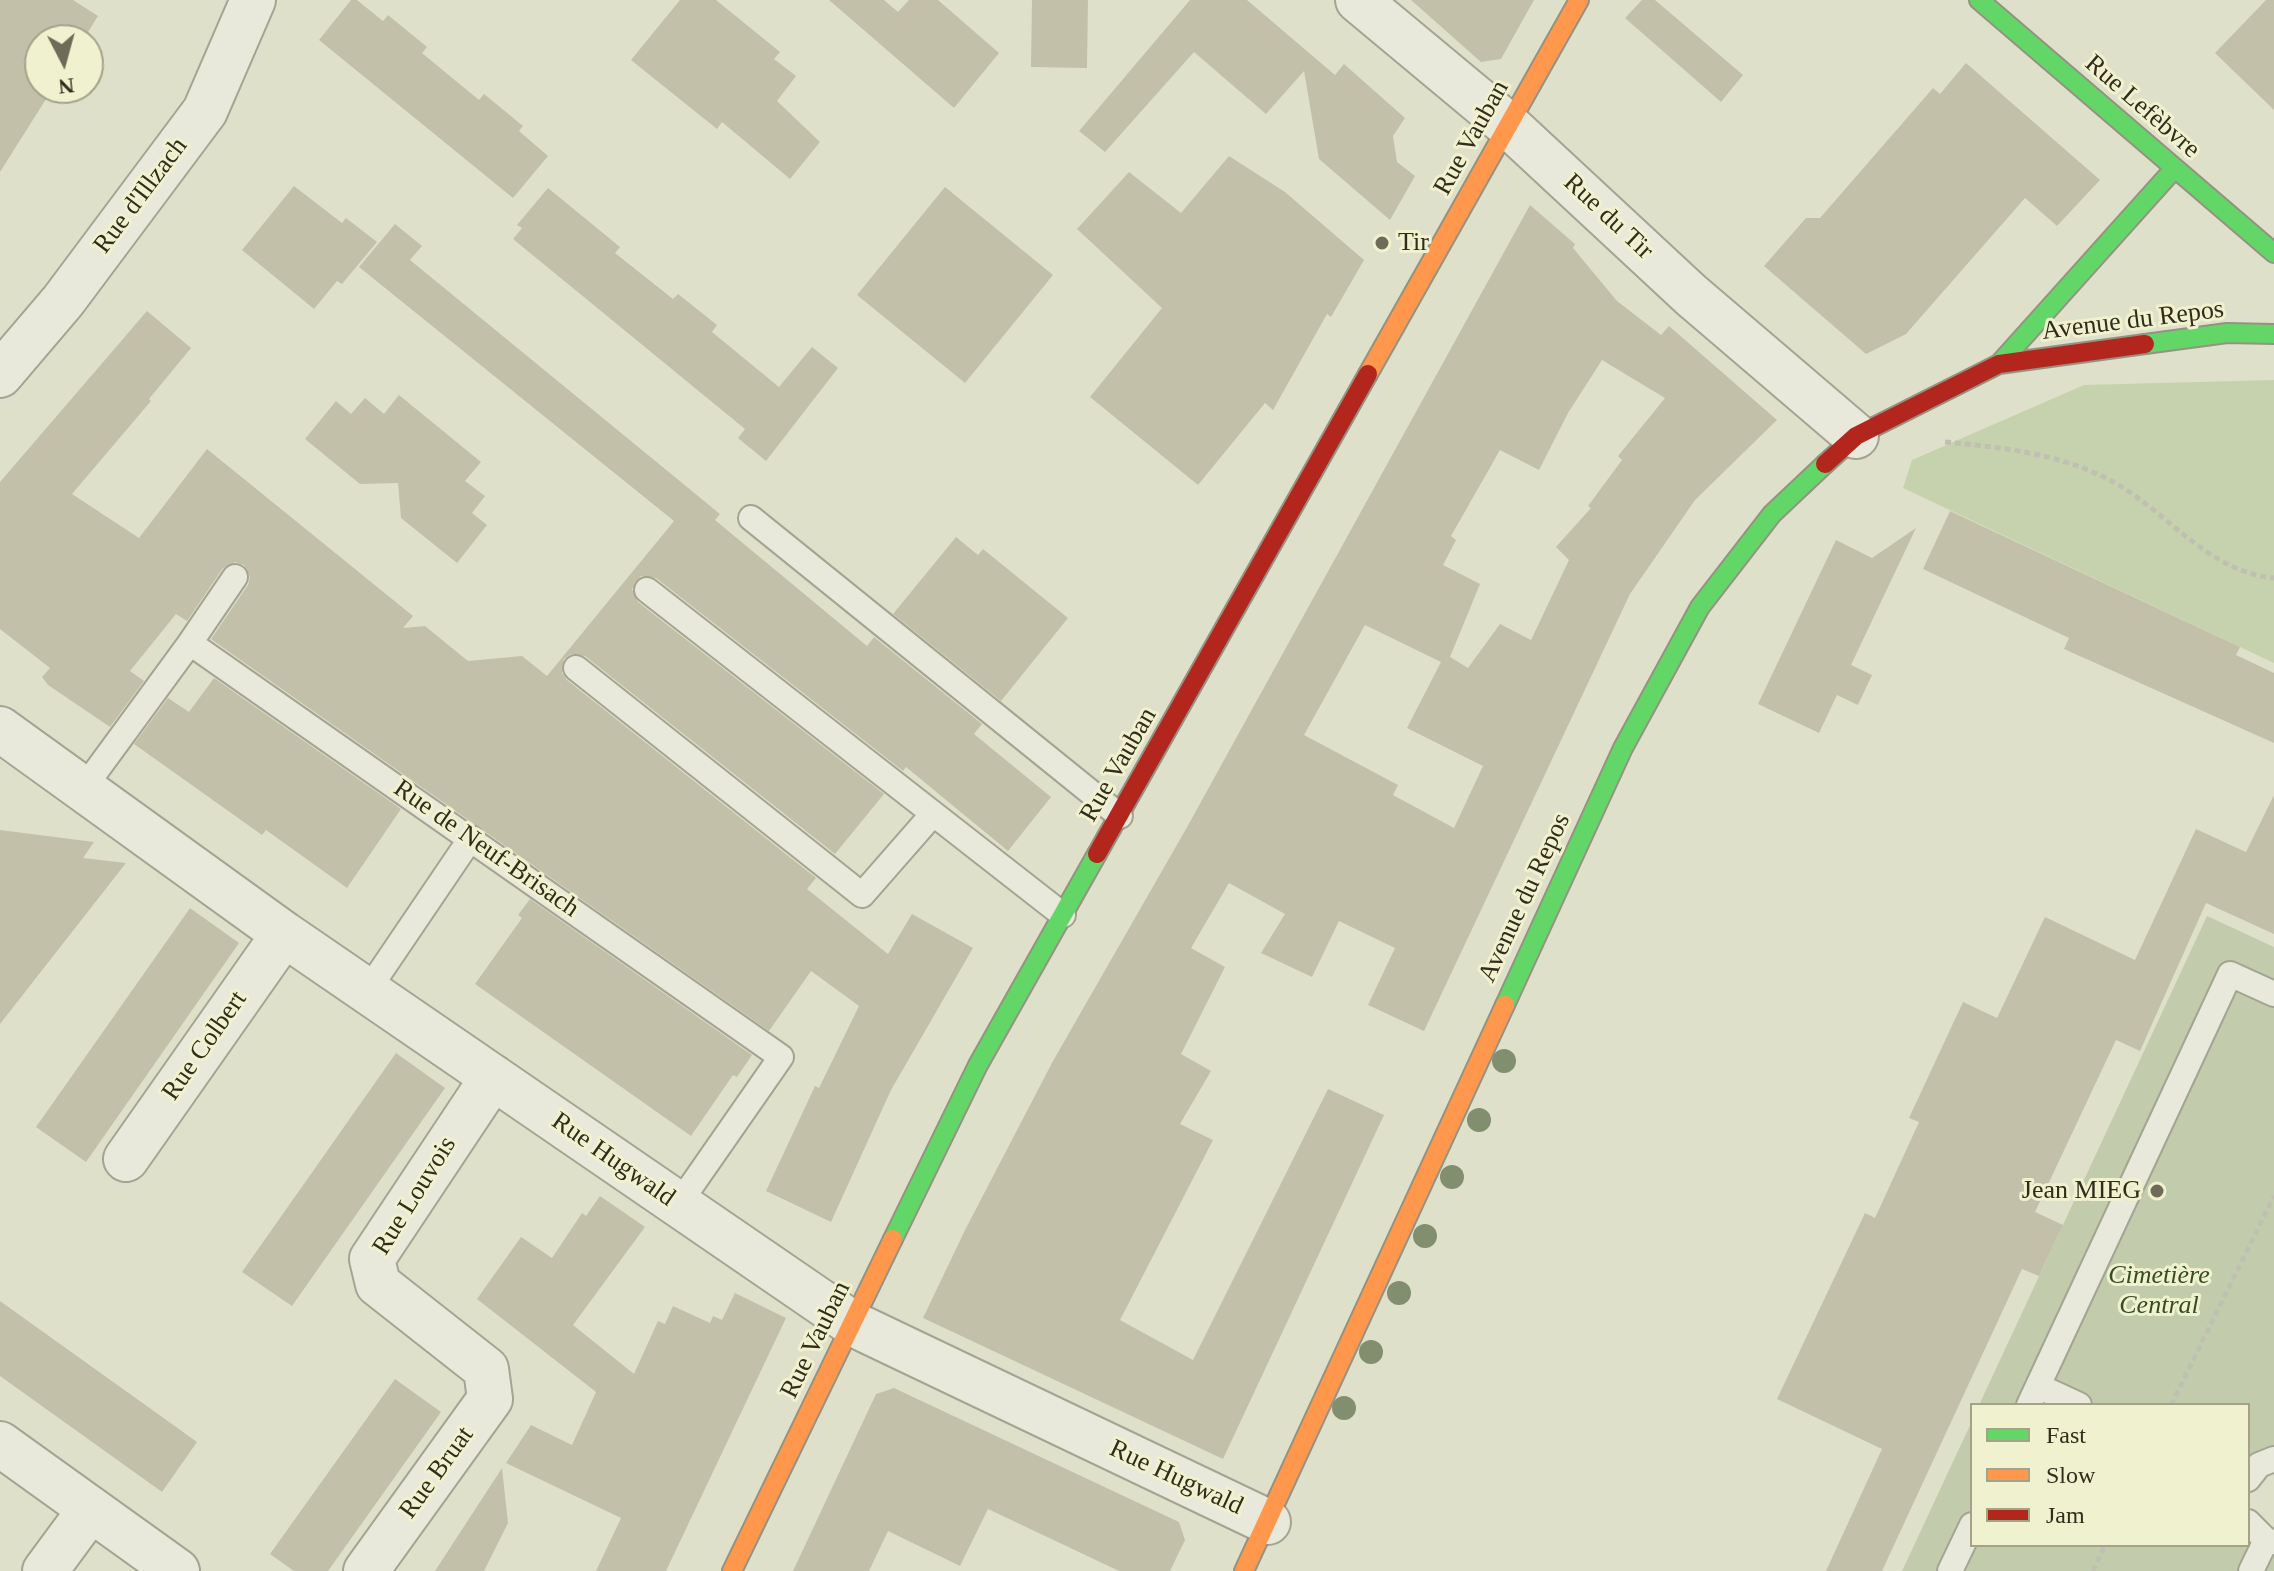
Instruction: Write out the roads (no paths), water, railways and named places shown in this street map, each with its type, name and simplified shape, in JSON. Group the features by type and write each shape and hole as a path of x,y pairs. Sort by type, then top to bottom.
{"main road":[{"name":"Rue Vauban","path":"732,1571 978,1065 1579,0"},
{"name":"Rue Lefèbvre","path":"1979,0 2274,253"},
{"name":"Avenue du Repos","path":"1999,364 2174,169"},
{"name":"Avenue du Repos","path":"1244,1571 1623,748 1700,607 1772,514 1856,436 1999,364 2227,333 2274,334"}],"street":[{"name":"Rue d'Illzach","path":"0,375 63,301 205,111 253,0"},
{"name":"Rue du Tir","path":"1358,0 1508,125 1691,295 1856,436"},
{"name":"Rue Hugwald","path":"0,729 284,934 853,1324 1268,1522"},
{"name":"Rue Colbert","path":"126,1159 284,934"},
{"name":"Rue Louvois","path":"486,1369 378,1284 372,1259 493,1077"},
{"name":"Rue Bruat","path":"366,1571 490,1399 486,1369"},
{"path":"0,1444 177,1571"},
{"path":"45,1571 90,1510"}],"lane":[{"path":"751,518 1120,816"},
{"path":"83,789 235,577"},
{"path":"647,590 1063,915"},
{"name":"Rue de Neuf-Brisach","path":"190,643 781,1057 678,1205"},
{"path":"576,668 862,895 932,815"},
{"path":"368,990 471,838"},
{"path":"2070,1403 2033,1395 2230,974 2274,994"},
{"path":"2250,1476 2259,1465 2274,1459"},
{"path":"2250,1524 2270,1541 2251,1571"},
{"path":"1950,1571 1970,1529"}],"place":[{"name":"Tir","path":"1382,243"},
{"name":"Jean MIEG","path":"2157,1191"}],"park label":[{"name":"Cimetière Central","path":"2159,1291"}]}
